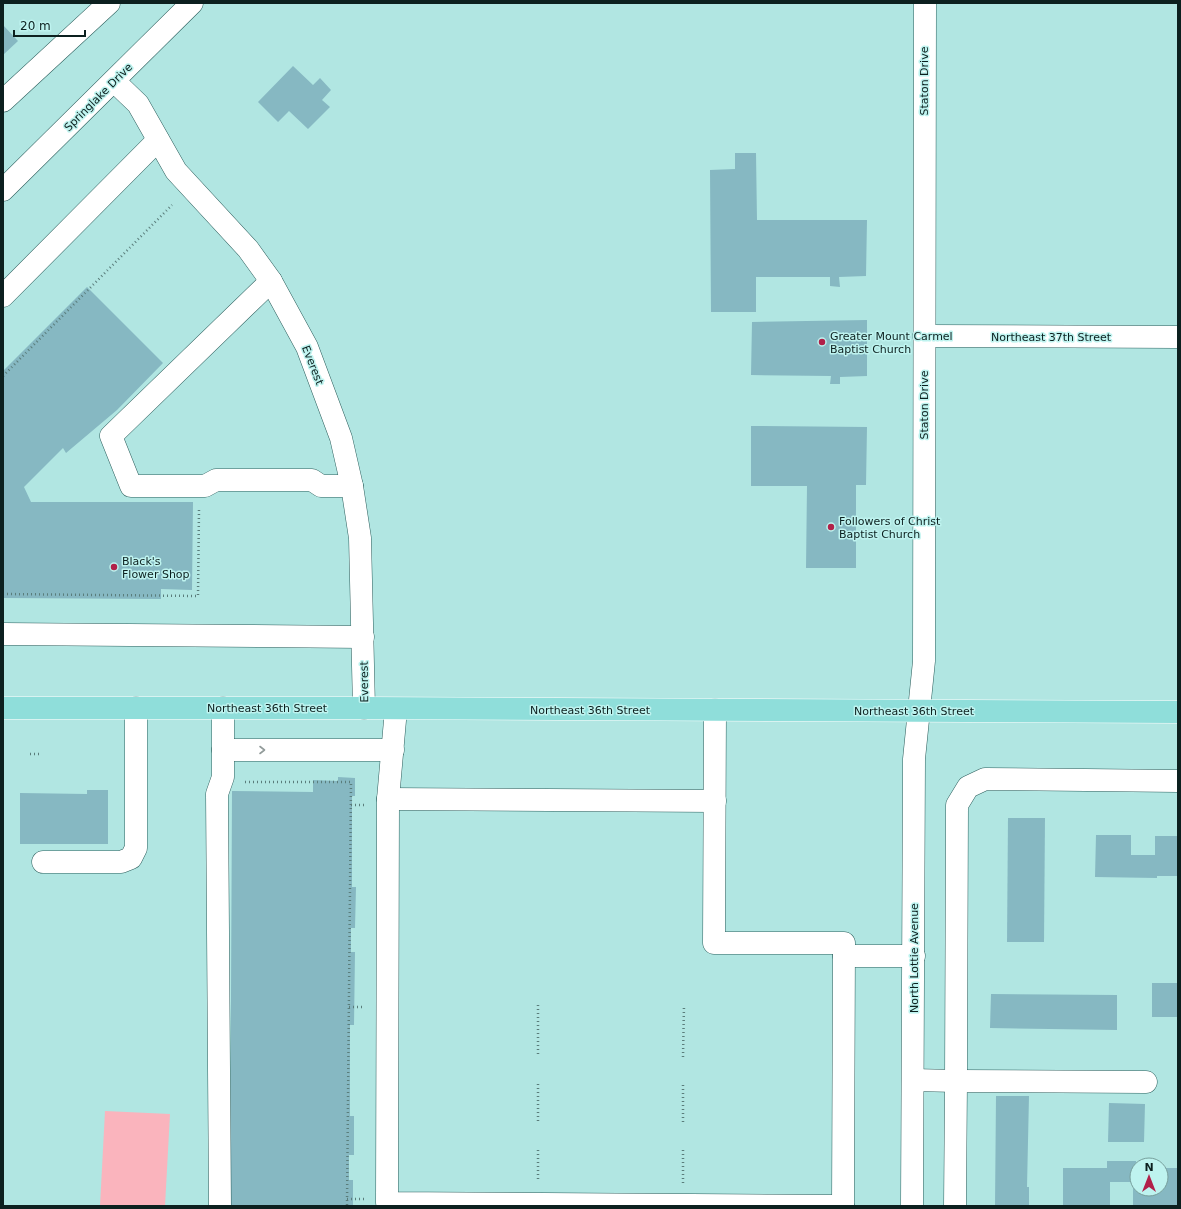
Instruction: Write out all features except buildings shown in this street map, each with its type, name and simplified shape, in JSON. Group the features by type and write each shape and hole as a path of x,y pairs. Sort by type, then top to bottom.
{"main road":[{"name":"Northeast 36th Street","path":"3,708 364,708 1178,712"}],"street":[{"path":"3,101 109,3"},
{"name":"Springlake Drive","path":"3,190 192,3"},
{"name":"Staton Drive","path":"919,711 924,661 925,3"},
{"name":"Everest","path":"114,81 138,104 176,171 248,249 271,281 307,347 341,438 352,486 360,538 364,708"},
{"path":"3,296 158,140"},
{"path":"271,281 111,436 131,486 204,486 216,480 312,480 321,486 352,486"},
{"name":"Northeast 37th Street","path":"924,336 1178,337"},
{"path":"3,634 363,637"},
{"path":"44,862 121,862 131,858 136,848 136,708"},
{"path":"220,1206 217,794 223,777 223,708"},
{"path":"396,709 388,799 387,1203 843,1206 844,943 714,943 715,710"},
{"name":"North Lottie Avenue","path":"912,1206 914,759 919,711"},
{"path":"223,750 393,750"},
{"path":"955,1206 957,804 968,787 985,779 1178,781"},
{"path":"388,799 715,801"},
{"path":"844,956 914,956"},
{"path":"913,1080 1146,1082"}],"path":[{"path":"3,376 172,205"},
{"path":"3,594 198,596 199,486"},
{"path":"30,754 41,754"},
{"path":"221,782 351,782 347,1206"},
{"path":"538,1005 538,1056"},
{"path":"683,1057 684,1005"},
{"path":"538,1084 538,1121"},
{"path":"683,1085 683,1123"},
{"path":"538,1150 538,1188"},
{"path":"683,1150 683,1188"}],"shaded area":[{"path":"105,1111 170,1114 165,1206 100,1206"}],"place":[{"name":"Greater Mount Carmel Baptist Church","path":"822,342"},
{"name":"Followers of Christ Baptist Church","path":"831,527"},
{"name":"Black's Flower Shop","path":"114,567"}]}
